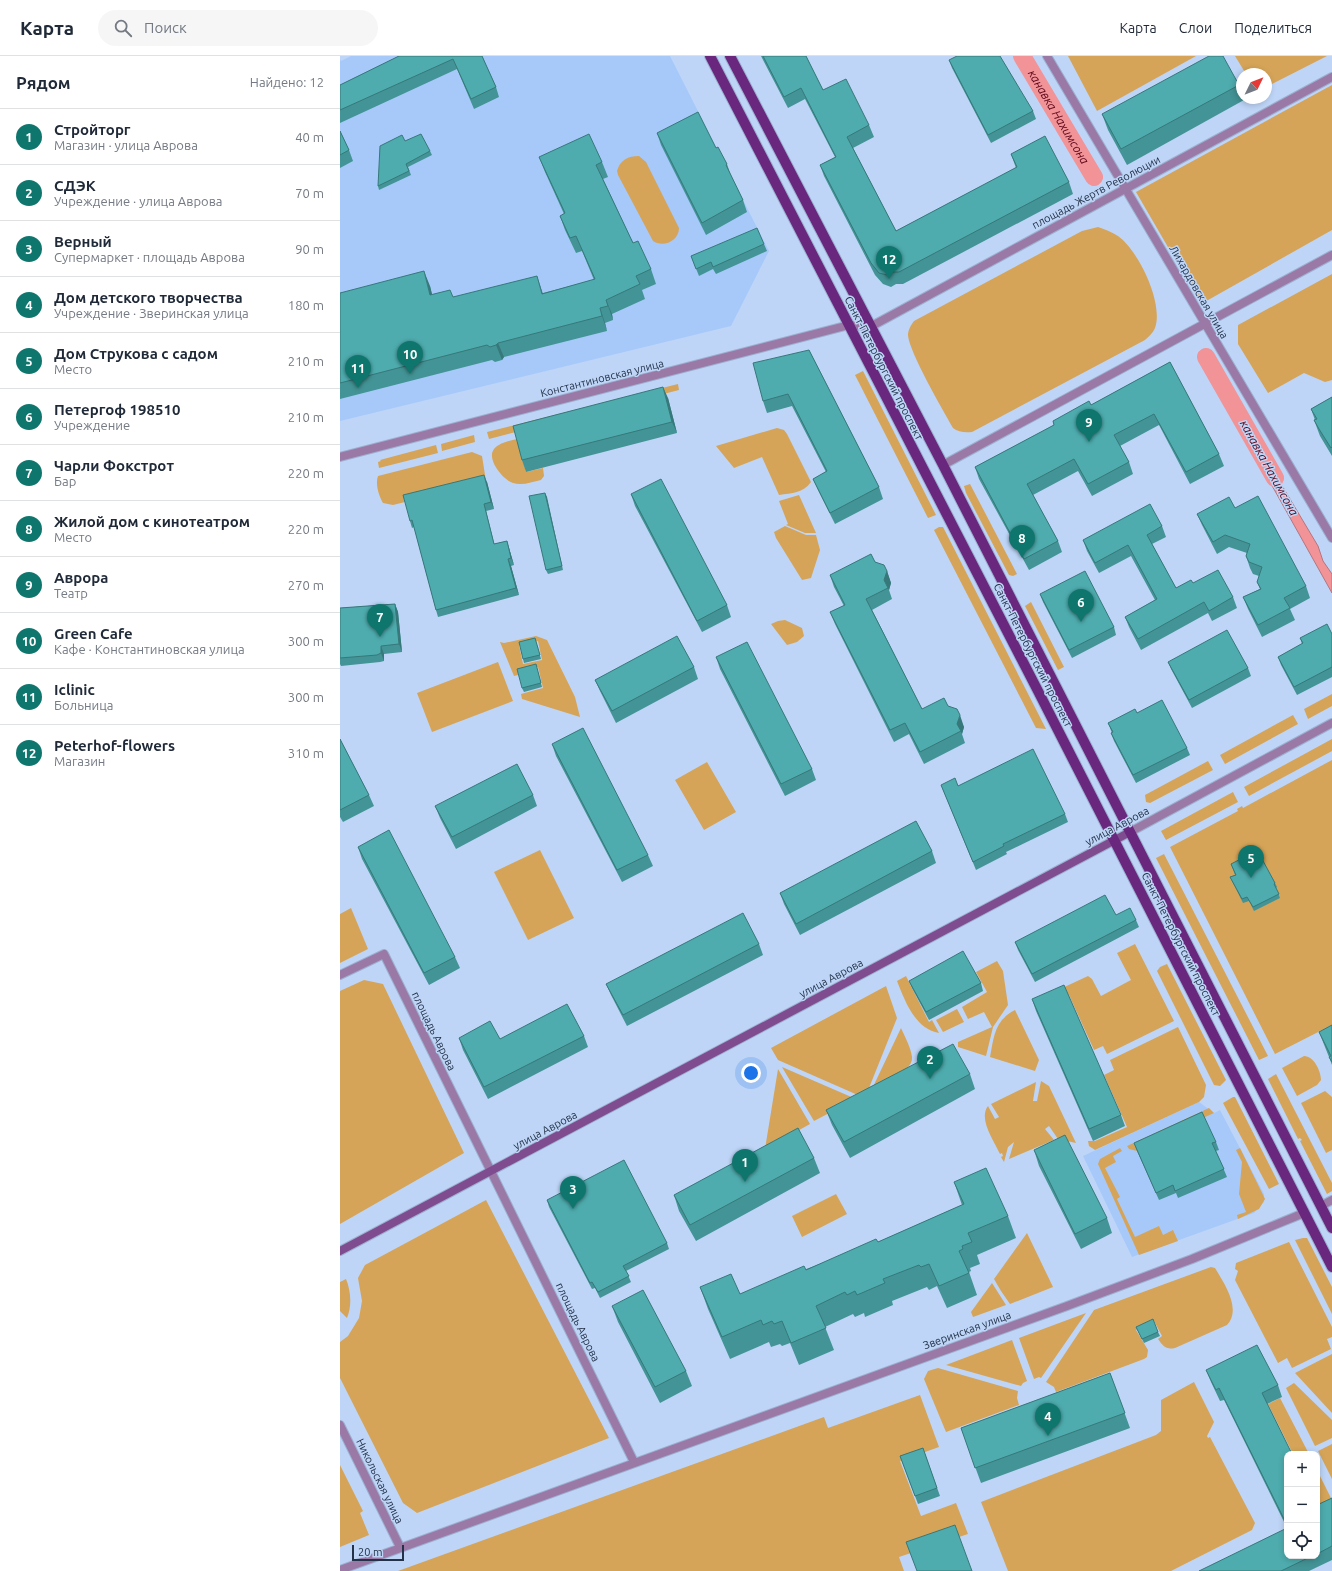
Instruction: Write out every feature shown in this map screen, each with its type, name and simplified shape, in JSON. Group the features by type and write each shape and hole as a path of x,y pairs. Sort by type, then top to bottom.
{"main road":[{"name":"Санкт-Петербургский проспект","path":"710,56 1332,1267"},
{"name":"Санкт-Петербургский проспект","path":"730,56 943,465 1332,1228"}],"street":[{"name":"Лихардовская улица","path":"1047,56 1332,538"},
{"name":"площадь Жертв Революции","path":"870,326 1332,77"},
{"path":"943,465 1332,255"},
{"name":"Константиновская улица","path":"340,457 849,325 870,326"},
{"name":"улица Аврова","path":"340,1251 1130,832 1332,723"},
{"name":"площадь Аврова","path":"340,975 384,954 634,1462"},
{"path":"1321,1206 1332,1200"},
{"name":"Зверинская улица","path":"634,1462 1124,1285 1304,1213"},
{"name":"Никольская улица","path":"340,1425 400,1547"},
{"path":"340,1570 634,1462"}],"shaded area":[{"path":"351,56 670,56 769,251 731,326 340,421 340,59 341,61"},
{"path":"1068,56 1196,56 1097,111"},
{"path":"1235,56 1327,56 1272,84 1272,68 1242,68"},
{"path":"1332,85 1332,230 1201,304 1136,192"},
{"path":"639,156 646,162 679,228 678,233 670,242 661,244 653,241 618,175 618,167 622,161 631,157"},
{"path":"1098,227 1118,236 1126,243 1141,265 1153,292 1156,305 1157,317 1153,331 1145,340 972,432 962,432 953,428 914,354 908,333 914,321 1082,231"},
{"path":"1332,274 1332,380 1325,382 1304,373 1268,393 1238,344 1238,325"},
{"path":"863,371 936,515 928,518 855,375"},
{"path":"678,384 679,390 489,439 487,432"},
{"path":"777,428 784,430 787,434 811,482 808,486 801,490 779,495 762,457 734,468 716,446"},
{"path":"474,435 475,442 442,451 441,444"},
{"path":"517,439 526,472 543,468 544,476 541,480 516,484 505,478 497,469 492,458 494,449 502,443"},
{"path":"436,445 438,453 379,468 378,462 381,461 380,460"},
{"path":"472,452 482,456 486,481 404,499 405,502 393,505 383,503 378,490 378,476"},
{"path":"970,484 1017,574 1013,576 1009,575 966,493 964,486"},
{"path":"799,495 816,533 805,533 786,525 788,524 779,501"},
{"path":"785,526 806,535 816,535 820,550 811,578 802,580 776,538 774,532"},
{"path":"939,527 943,527 1046,729 1036,728 934,530"},
{"path":"1031,602 1064,667 1058,670 1025,606"},
{"path":"785,620 802,628 804,636 797,642 787,645 771,624"},
{"path":"536,636 547,640 575,697 580,717 522,699 521,694 543,688 538,667 518,672 518,675 514,676 500,642 504,643","holes":["538,641 542,660 523,664 519,645"]},
{"path":"498,662 513,701 432,732 417,693"},
{"path":"1332,694 1332,706 1308,719 1304,709"},
{"path":"1293,715 1298,724 1225,764 1220,755"},
{"path":"1332,739 1332,751 1249,796 1244,787"},
{"path":"1332,760 1332,1025 1275,1054 1170,847 1238,811 1237,809 1242,806 1243,808"},
{"path":"1208,761 1213,770 1150,803 1146,802 1145,795"},
{"path":"707,762 736,812 704,830 675,780"},
{"path":"1233,792 1238,802 1166,840 1161,831"},
{"path":"540,850 574,918 528,940 494,872"},
{"path":"1164,854 1268,1056 1259,1060 1156,858"},
{"path":"351,908 368,949 340,963 340,914"},
{"path":"1135,944 1174,1021 1107,1054 1103,1046 1094,1050 1069,995 1058,990 1088,976 1092,979 1101,996 1131,980 1117,953"},
{"path":"997,961 1003,971 1008,1005 993,1027 986,1056 958,1047 958,1042 992,1027 984,1012 968,1019 962,1007 987,992 976,972"},
{"path":"1167,964 1226,1080 1220,1086 1214,1085 1157,971 1160,967"},
{"path":"906,976 929,1022 932,1020 939,1033 923,1026 907,1005 897,981"},
{"path":"364,980 383,984 464,1153 340,1224 340,991"},
{"path":"886,986 897,1018 867,1093 860,1096 778,1060 771,1048"},
{"path":"957,1009 964,1022 943,1032 936,1020"},
{"path":"1015,1010 1039,1060 1035,1071 990,1057 994,1036 999,1024 1008,1014"},
{"path":"1178,1027 1206,1085 1204,1097 1199,1102 1095,1150 1089,1146 1088,1141 1095,1141 1127,1127 1104,1075 1114,1070 1110,1060"},
{"path":"901,1028 908,1042 912,1057 911,1062 903,1072 871,1091"},
{"path":"1304,1056 1311,1058 1314,1061 1320,1072 1321,1080 1317,1085 1297,1096 1282,1068"},
{"path":"782,1067 856,1099 814,1121"},
{"path":"778,1069 810,1124 765,1149"},
{"path":"1276,1074 1332,1183 1332,1191 1327,1194 1300,1141 1302,1140 1300,1138 1298,1139 1268,1079"},
{"path":"1041,1081 1049,1086 1076,1143 1058,1139 1049,1126 1045,1129 1054,1140 1009,1159 1014,1142 1008,1147 1004,1162 1001,1157 1003,1156 1002,1153 1000,1154 988,1130 985,1111 988,1106 995,1119 999,1117 991,1104 1036,1082 1033,1101 1037,1101"},
{"path":"1325,1091 1332,1097 1332,1150 1326,1153 1301,1103"},
{"path":"1235,1097 1279,1184 1269,1189 1223,1103"},
{"path":"1199,1102 1214,1113 1220,1110 1264,1194 1264,1202 1254,1213 1132,1257 1083,1156"},
{"path":"1209,1108 1214,1113 1203,1118 1204,1120 1137,1151 1129,1149 1127,1146"},
{"path":"1120,1148 1122,1151 1113,1156 1116,1162 1105,1168 1120,1197 1117,1199 1135,1237 1159,1226 1163,1235 1173,1230 1178,1241 1139,1255 1098,1164 1100,1159"},
{"path":"1240,1148 1265,1199 1259,1209 1238,1219 1237,1215 1246,1212 1239,1194 1242,1162 1236,1150"},
{"path":"836,1194 847,1214 802,1237 792,1216"},
{"path":"486,1200 609,1438 417,1513 403,1503 340,1378 340,1342 348,1336 359,1318 362,1301 358,1278 365,1265"},
{"path":"1027,1233 1053,1287 1010,1304 994,1279"},
{"path":"1307,1238 1332,1287 1332,1314 1295,1240"},
{"path":"1289,1242 1332,1327 1332,1337 1327,1339 1331,1349 1292,1368 1287,1358 1278,1363 1235,1280 1238,1271 1235,1269 1236,1263"},
{"path":"1211,1267 1215,1268 1230,1296 1233,1311 1231,1319 1227,1325 1175,1348 1167,1348 1158,1339 1162,1336 1154,1321 1136,1330 1148,1350 1147,1357 1144,1359 1056,1392 1054,1387 1046,1382 1094,1310"},
{"path":"346,1279 350,1298 350,1309 347,1318 340,1311 340,1282"},
{"path":"992,1283 1006,1305 973,1317 971,1312"},
{"path":"1086,1313 1041,1378 1039,1377 1034,1379 1019,1338"},
{"path":"1012,1340 1027,1381 1021,1386 946,1365"},
{"path":"1332,1354 1332,1413 1295,1373"},
{"path":"938,1368 1018,1391 1017,1398 1019,1405 946,1432 924,1379 928,1371"},
{"path":"1194,1382 1214,1422 1207,1436 1208,1438 1210,1437 1255,1523 1252,1530 1171,1571 1008,1571 981,1502 1156,1435 1161,1431 1161,1400"},
{"path":"1294,1383 1332,1420 1332,1438 1315,1446 1286,1388"},
{"path":"920,1395 939,1447 900,1461 921,1516 956,1503 968,1534 899,1557 904,1571 398,1571 824,1417 828,1428"},
{"path":"1280,1398 1307,1451 1292,1451 1268,1404"},
{"path":"1332,1444 1332,1479 1320,1455 1320,1451 1318,1451"},
{"path":"340,1465 363,1511 360,1513 369,1535 340,1547"},
{"path":"1320,1476 1332,1500 1323,1513 1320,1508"}],"water":[{"path":"1256,457 1265,457 1318,546 1323,561 1332,574 1332,593"}],"building":[{"path":"399,56 482,56 496,87 471,99 453,59 340,110 340,85"},
{"path":"763,56 806,56 823,90 846,79 869,125 847,137 896,231 1017,167 1011,154 1045,136 1069,182 899,272 892,272 887,275 879,273 871,263 820,165 836,157 801,88 784,97"},
{"path":"957,56 1000,56 1033,111 988,135 949,60"},
{"path":"1209,56 1223,56 1236,80 1236,87 1121,149 1102,114"},
{"path":"698,112 716,148 718,147 727,164 726,165 743,200 702,223 657,133"},
{"path":"340,131 349,150 340,155"},
{"path":"421,134 430,151 406,164 409,171 378,186 380,146 402,135 405,141"},
{"path":"589,134 602,162 596,165 633,243 638,241 651,269 636,276 640,284 606,300 608,306 600,308 602,316 498,343 490,347 487,345 340,383 340,293 424,271 430,295 450,290 453,297 537,276 542,294 595,279 576,236 570,238 560,216 565,213 539,157"},
{"path":"757,228 764,244 713,267 711,262 696,269 691,256"},
{"path":"809,350 879,487 830,513 813,479 827,471 788,394 763,401 753,363"},
{"path":"1170,362 1219,454 1186,472 1154,414 1114,435 1129,462 1088,484 1074,459 1027,484 1058,541 1024,559 975,467 1054,425 1053,421 1089,401 1091,405"},
{"path":"663,387 672,422 522,460 513,426"},
{"path":"1332,397 1331,448 1314,420 1317,419 1311,409"},
{"path":"484,475 491,502 484,504 494,544 507,541 511,558 508,559 516,588 436,610 412,520 410,521 403,495"},
{"path":"661,479 727,605 697,621 631,494"},
{"path":"545,493 562,566 546,570 529,496"},
{"path":"1258,496 1306,586 1284,598 1290,608 1258,625 1243,597 1261,589 1257,582 1262,567 1249,562 1246,556 1250,544 1225,535 1213,542 1197,514 1229,497 1235,508"},
{"path":"1150,504 1162,526 1147,535 1176,588 1191,580 1193,583 1218,570 1233,597 1209,611 1204,602 1138,639 1125,617 1157,599 1128,545 1095,563 1083,540"},
{"path":"871,554 875,562 884,565 887,571 884,580 888,588 866,599 922,709 944,698 948,706 957,709 960,715 957,724 961,731 920,752 905,723 890,730 830,612 845,605 830,575"},
{"path":"1085,571 1114,627 1069,650 1040,594"},
{"path":"395,604 399,644 381,646 381,653 377,655 340,658 340,608"},
{"path":"1327,624 1332,634 1332,667 1294,687 1278,657 1303,643 1300,638"},
{"path":"1227,630 1248,668 1189,700 1168,662"},
{"path":"677,636 694,667 612,711 595,680"},
{"path":"535,638 540,655 523,659 519,642"},
{"path":"747,642 812,769 781,784 716,657"},
{"path":"536,664 541,683 522,688 517,669"},
{"path":"1162,700 1187,748 1133,775 1111,733 1113,732 1108,723 1135,709 1137,713"},
{"path":"583,728 648,855 617,870 552,744"},
{"path":"340,739 369,795 340,810"},
{"path":"1033,749 1065,814 1003,844 1004,846 973,862 941,785 955,778 958,786"},
{"path":"517,764 533,795 452,837 435,806"},
{"path":"916,821 932,851 796,924 780,893"},
{"path":"389,830 455,957 424,973 358,847"},
{"path":"1256,851 1275,883 1274,884 1279,894 1253,907 1247,897 1242,899 1230,877 1236,875 1231,864"},
{"path":"1105,895 1116,915 1130,908 1136,920 1032,974 1015,942"},
{"path":"743,913 759,944 623,1015 606,984"},
{"path":"963,951 981,983 926,1012 909,981"},
{"path":"1064,985 1121,1115 1089,1129 1032,999"},
{"path":"567,1004 584,1036 484,1087 459,1038 490,1021 500,1039"},
{"path":"1332,1025 1332,1062 1329,1057 1331,1056 1319,1032"},
{"path":"953,1044 970,1074 844,1142 826,1110"},
{"path":"1202,1112 1216,1142 1212,1143 1224,1169 1175,1191 1173,1185 1156,1193 1134,1143"},
{"path":"798,1128 814,1158 690,1225 674,1195"},
{"path":"1065,1135 1107,1218 1075,1234 1034,1150"},
{"path":"624,1160 667,1243 623,1266 629,1276 598,1292 592,1282 590,1283 547,1200"},
{"path":"986,1168 1008,1216 968,1233 972,1242 962,1246 963,1249 959,1251 969,1273 939,1286 929,1264 921,1267 919,1265 883,1279 885,1283 857,1295 855,1291 847,1295 845,1292 816,1306 826,1328 791,1343 782,1321 774,1324 772,1321 763,1325 761,1320 722,1337 700,1287 731,1274 740,1294 804,1266 806,1270 876,1239 878,1242 964,1204 954,1182"},
{"path":"643,1290 686,1371 655,1387 612,1306"},
{"path":"1153,1319 1158,1332 1142,1339 1136,1327"},
{"path":"1257,1345 1278,1385 1262,1393 1291,1451 1284,1451 1284,1519 1219,1388 1216,1390 1206,1370"},
{"path":"1110,1373 1125,1413 975,1468 961,1428"},
{"path":"923,1448 937,1488 915,1496 900,1456"},
{"path":"1332,1498 1332,1546 1320,1552 1320,1523 1320,1504"},
{"path":"955,1525 972,1571 917,1571 906,1542"},
{"path":"1284,1529 1284,1559 1306,1559 1281,1571 1199,1571"}],"waterway":[{"name":"канавка Нахимсона","path":"1022,56 1094,177"},
{"name":"канавка Нахимсона","path":"1206,357 1275,478"}],"place":[{"name":"Peterhof-flowers","path":"889,279"},
{"name":"Green Cafe","path":"410,374"},
{"name":"Iclinic","path":"358,388"},
{"name":"Аврора","path":"1089,442"},
{"name":"Жилой дом с кинотеатром","path":"1022,558"},
{"name":"Петергоф 198510","path":"1081,622"},
{"name":"Чарли Фокстрот","path":"380,637"},
{"name":"Дом Струкова с садом","path":"1251,878"},
{"name":"СДЭК","path":"930,1079"},
{"name":"Стройторг","path":"745,1182"},
{"name":"Верный","path":"573,1209"},
{"name":"Дом детского творчества","path":"1048,1436"}]}
